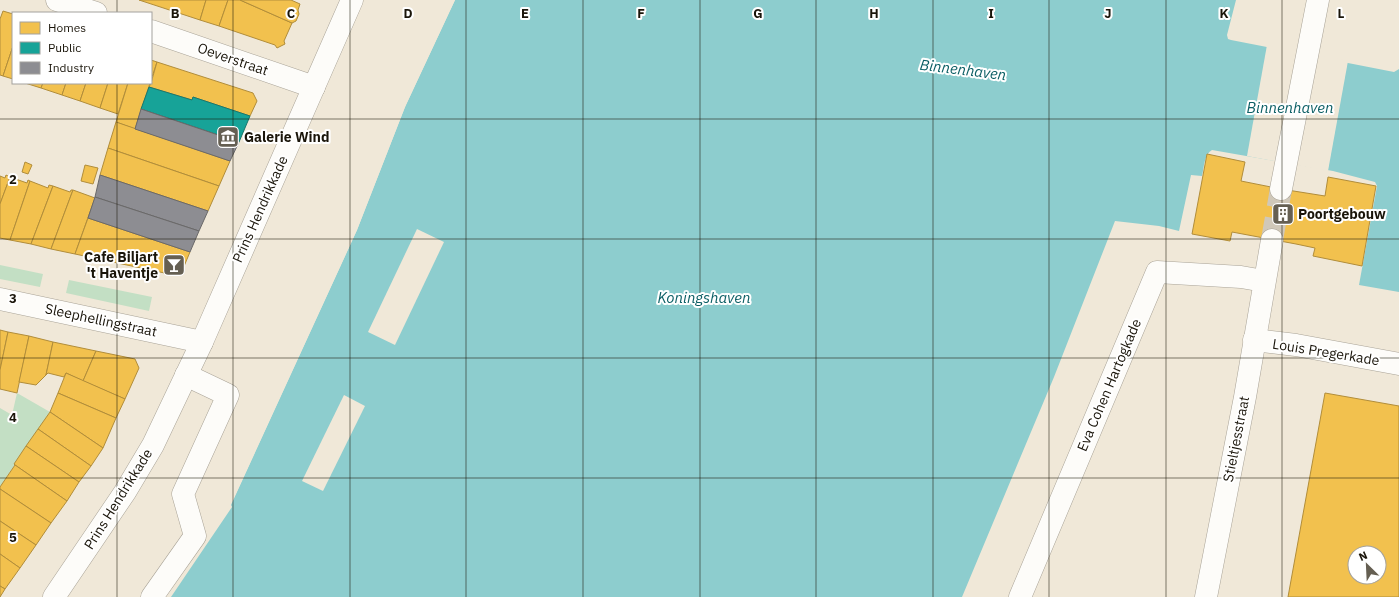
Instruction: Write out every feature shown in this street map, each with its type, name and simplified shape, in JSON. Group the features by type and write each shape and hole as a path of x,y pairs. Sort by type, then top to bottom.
{"street":[{"path":"57,0 93,12"},
{"name":"Prins Hendrikkade","path":"54,597 143,463 202,342 352,0"},
{"path":"1281,188 1312,39 1318,0"},
{"name":"Oeverstraat","path":"152,32 314,86"},
{"name":"Stieltjesstraat","path":"1206,597 1245,397 1272,240"},
{"name":"Eva Cohen Hartogkade","path":"1020,597 1157,272 1264,280"},
{"name":"Sleephellingstraat","path":"0,299 202,342"},
{"name":"Louis Pregerkade","path":"1254,340 1296,345 1399,364"},
{"path":"152,597 195,536 183,494 228,394 186,374"}],"green space":[{"path":"0,265 43,274 40,287 0,279"},
{"path":"69,280 152,297 149,311 66,293"},
{"path":"17,393 50,412 0,487 0,408 12,415"}],"water":[{"name":"Koningshaven","path":"455,0 1236,0 1227,35 1228,39 1394,72 1399,69 1399,292 1359,285 1377,186 1375,182 1333,171 1212,150 1209,152 1202,176 1191,175 1179,231 1159,226 1115,221 1054,377 962,597 171,597 232,507 231,505 357,230 405,107"}],"pier":[{"path":"453,0 455,0 405,107 357,230 233,500 231,499 355,229 404,107"},
{"path":"1267,45 1348,61 1328,171 1247,156"},
{"path":"417,229 444,242 395,345 368,332"},
{"path":"344,395 365,406 323,491 302,481"}],"building: Homes":[{"path":"139,0 206,0 200,20"},
{"path":"206,0 228,0 219,26 200,20"},
{"path":"228,0 240,0 292,23 284,41 285,44 277,48 275,45 219,26"},
{"path":"240,0 291,0 300,4 298,10 299,14 296,21 292,23"},
{"path":"3,11 12,14 12,49 3,76 0,75 0,19"},
{"path":"12,49 12,79 3,76"},
{"path":"152,60 157,62 152,77"},
{"path":"157,62 253,93 257,101 250,116 193,97 192,100 149,87 152,84"},
{"path":"28,84 43,84 41,88"},
{"path":"43,84 66,84 62,95 41,88"},
{"path":"66,84 86,84 80,101 62,95"},
{"path":"86,84 108,84 100,108 80,101"},
{"path":"108,84 128,84 118,114 100,108"},
{"path":"128,84 150,84 135,129 116,122"},
{"path":"116,122 230,161 219,186 108,148"},
{"path":"108,148 219,186 208,211 100,175"},
{"name":"Poortgebouw","path":"1207,154 1245,162 1241,181 1281,189 1325,196 1328,177 1376,186 1362,266 1313,256 1315,248 1296,244 1232,232 1230,241 1192,234"},
{"path":"25,162 32,165 28,174 22,172"},
{"path":"85,165 98,168 93,184 81,181"},
{"path":"6,175 10,177 0,204 0,176 5,178"},
{"path":"10,177 27,183 28,180 30,181 10,240 0,238 0,204"},
{"path":"30,181 48,188 49,185 53,186 31,244 10,240"},
{"path":"53,186 70,192 73,190 51,249 31,244"},
{"path":"73,190 95,198 75,254 51,249"},
{"path":"88,218 190,252 182,271 174,275 75,254"},
{"path":"0,330 8,332 0,370"},
{"path":"8,332 29,336 17,393 0,389 0,370"},
{"path":"29,336 53,342 46,375 36,385 19,382"},
{"path":"53,342 96,351 83,381 66,373 64,377 48,373 46,375"},
{"path":"96,351 135,359 139,368 125,399 83,381"},
{"path":"66,373 125,399 116,418 58,393"},
{"path":"58,393 116,418 103,448 50,412"},
{"path":"1325,393 1399,406 1399,597 1288,597"},
{"path":"50,412 103,448 91,466 38,429"},
{"path":"38,429 91,466 79,482 26,446"},
{"path":"26,446 79,482 67,501 14,464"},
{"path":"15,465 67,501 51,523 0,489"},
{"path":"0,489 51,523 36,545 0,521"},
{"path":"0,521 36,545 20,568 0,554"},
{"path":"0,554 20,568 5,589 0,586"},
{"path":"0,586 5,589 0,597"}],"building: Public":[{"path":"149,87 192,100 193,97 250,116 239,142 141,109"}],"building: Industry":[{"path":"141,109 239,142 230,161 135,129"},
{"path":"100,175 208,211 199,231 95,197"},
{"path":"95,197 199,231 190,252 88,218"}],"tunnel":[{"path":"1272,240 1281,189"}],"place":[{"name":"Galerie Wind","path":"228,137"},
{"name":"Poortgebouw","path":"1283,214"},
{"name":"Cafe Biljart 't Haventje","path":"174,265"}],"water label":[{"name":"Binnenhaven","path":"963,70"},
{"name":"Binnenhaven","path":"1290,108"}]}
